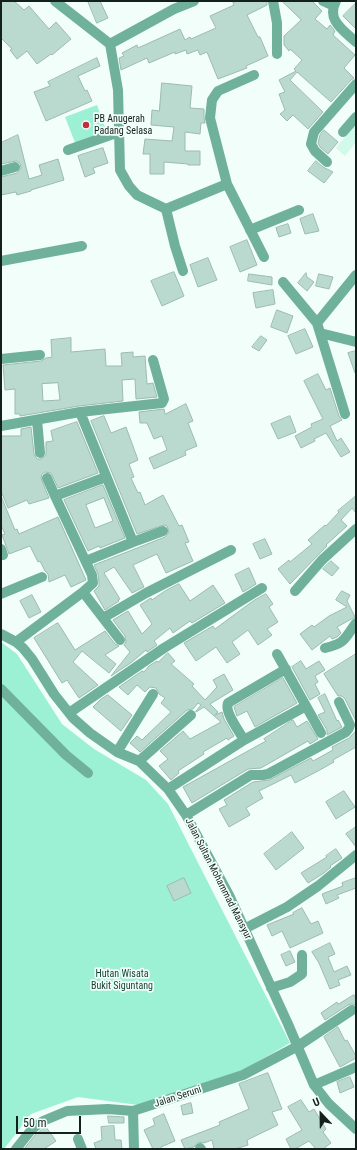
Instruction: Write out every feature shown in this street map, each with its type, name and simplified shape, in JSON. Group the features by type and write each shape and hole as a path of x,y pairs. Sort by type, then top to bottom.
{"street":[{"path":"55,1 110,44 118,90 120,170 129,186 137,195 166,209 227,184"},
{"path":"110,44 174,9 194,1"},
{"path":"273,1 277,23 277,54"},
{"path":"323,1 328,5 335,4 332,12 333,18 341,29 356,42"},
{"path":"254,75 218,90 212,100 210,118 227,184 264,257"},
{"path":"327,162 315,151 311,144 314,132 356,84"},
{"path":"343,132 356,117"},
{"path":"68,150 119,132"},
{"path":"1,171 15,167"},
{"path":"166,209 183,271"},
{"path":"250,230 299,210"},
{"path":"1,261 82,246"},
{"path":"317,323 356,275"},
{"path":"283,282 317,323 344,414"},
{"path":"320,334 356,342"},
{"path":"1,359 40,355"},
{"path":"1,426 80,412 162,403 164,398 153,360"},
{"path":"80,412 133,542"},
{"path":"36,420 40,453"},
{"path":"55,496 106,477"},
{"path":"16,642 93,583 92,575 86,561 47,478"},
{"path":"295,591 322,560 356,529"},
{"path":"86,561 133,542 163,532"},
{"path":"103,618 146,593 231,550"},
{"path":"1,594 42,577"},
{"path":"69,713 164,648 262,588"},
{"path":"83,592 120,640"},
{"path":"325,648 338,645 342,642 356,623"},
{"name":"Jalan Sultan Mohammad Mansyur","path":"1,634 16,642 32,659 54,694 69,713 90,733 117,752 139,761 168,789 186,815 229,896 272,988 314,1085 329,1104 356,1129"},
{"path":"277,654 321,733"},
{"path":"244,740 230,716 227,709 228,703 286,669"},
{"path":"1,689 66,755 88,773"},
{"path":"117,752 153,694"},
{"path":"186,815 251,775 268,774 346,732 350,725 339,702"},
{"path":"168,789 244,740 306,706"},
{"path":"139,761 191,715"},
{"path":"244,930 287,907 318,886 356,855"},
{"path":"272,988 290,982 302,974 302,955"},
{"name":"Jalan Seruni","path":"16,1149 32,1129 43,1121 67,1111 108,1109 133,1111 243,1075 298,1046 352,1010"},
{"path":"314,1085 356,1067"},
{"path":"133,1111 134,1149"},
{"path":"78,1139 82,1149"}],"shaded area":[{"path":"356,124 356,142 345,156 336,148"}],"green space":[{"name":"PB Anugerah Padang Selasa","path":"97,105 107,133 76,145 65,117"},
{"name":"Hutan Wisata Bukit Siguntang","path":"1,642 17,654 62,724 94,749 146,780 168,804 290,1043 233,1076 138,1105 78,1097 31,1114 4,1149 1,1149"}],"building":[{"path":"1,1 14,1 24,10 29,6 49,29 56,22 71,39 52,55 51,54 37,64 27,51 17,59 10,50 12,49 1,38"},
{"path":"88,1 100,1 108,18 97,23"},
{"path":"238,1 267,1 267,5 247,15 258,37 260,37 268,56 246,66 247,68 218,79 207,52 200,55 198,50 187,54 186,50 175,54 175,52 149,63 147,58 121,70 119,58 124,56 122,53 137,45 138,48 180,29 185,40 190,37 191,39 216,28 210,16 234,5 233,3"},
{"path":"282,1 312,1 322,11 315,19 327,29 330,25 335,31 333,35 355,55 344,68 354,78 331,102 297,72 290,80 323,112 308,129 293,115 287,121 280,114 285,110 279,94 285,92 279,80 296,71 294,69 302,60 290,49 289,51 284,45 284,36 301,20"},
{"path":"356,3 356,29 343,16"},
{"path":"97,58 100,66 78,76 85,91 87,90 92,101 46,121 34,92 50,86 48,82"},
{"path":"162,83 192,86 190,108 204,109 205,123 201,123 200,134 185,132 185,151 200,151 200,165 164,162 164,174 150,174 150,154 143,154 145,139 172,141 174,127 151,125 152,110 159,111"},
{"path":"324,130 338,142 328,154 320,147 318,143 320,135"},
{"path":"18,135 29,179 42,175 39,165 58,159 64,180 17,195 16,192 1,195 1,177 17,173 21,168 20,163 16,161 1,164 1,143"},
{"path":"103,148 108,163 93,168 95,173 85,177 78,156"},
{"path":"316,161 323,167 333,172 324,183 308,171"},
{"path":"313,214 319,231 305,234 300,219"},
{"path":"288,224 291,233 279,237 276,228"},
{"path":"247,240 257,265 240,272 230,247"},
{"path":"208,258 217,280 198,287 190,265"},
{"path":"174,272 184,296 162,306 151,281"},
{"path":"306,273 307,277 314,282 307,291 298,283"},
{"path":"249,274 272,277 272,285 248,281"},
{"path":"319,274 333,277 329,289 316,286"},
{"path":"273,290 275,304 256,308 253,293"},
{"path":"277,310 293,316 287,333 271,327"},
{"path":"305,329 313,347 296,354 288,336"},
{"path":"261,336 267,340 259,351 252,347"},
{"path":"71,338 71,352 105,349 106,366 122,366 121,353 133,352 133,357 145,356 147,384 153,383 157,397 136,399 135,379 122,380 123,401 79,406 20,416 20,414 15,414 15,389 5,390 3,365 41,361 52,357 51,340","holes":["58,383 60,400 43,401 42,384"]},
{"path":"356,351 356,373 355,373 348,353"},
{"path":"318,374 326,390 330,388 339,416 342,420 330,426 337,441 341,438 350,452 341,457 326,433 314,439 315,441 301,448 295,436 312,427 311,424 323,419 304,381"},
{"path":"186,404 193,421 188,423 197,446 185,451 186,455 154,469 149,458 167,450 162,436 154,439 147,423 140,423 139,412 164,409 165,414"},
{"path":"104,416 111,433 126,427 138,460 129,464 134,477 131,478 138,493 140,492 145,505 163,495 179,526 182,525 189,542 185,543 193,561 166,573 157,554 133,565 144,587 132,593 114,567 104,573 120,599 105,610 94,591 99,586 99,583 98,574 94,565 165,537 169,532 167,526 164,525 137,534 91,421"},
{"path":"290,416 296,432 278,439 271,424"},
{"path":"77,422 98,473 58,488 51,473 45,472 42,474 41,478 49,498 29,504 27,500 8,508 1,491 1,436 21,436 21,429 31,427 34,454 37,459 41,459 46,455 46,442 53,441 51,431"},
{"path":"103,485 125,538 88,551 64,500","holes":["104,498 113,521 95,528 86,505"]},
{"path":"1,496 15,530 17,529 19,534 58,517 86,580 71,587 65,575 49,582 48,574 40,561 38,562 30,546 9,554 2,535 5,534 1,525"},
{"path":"356,496 356,513 352,508 341,520 347,526 326,545 327,546 290,584 278,569 289,560 290,562 312,544 308,540 325,525 326,526 339,512 338,511"},
{"path":"265,539 272,554 260,559 253,544"},
{"path":"331,561 339,568 332,576 323,569"},
{"path":"249,568 256,584 243,592 235,575"},
{"path":"179,584 190,601 213,585 225,603 192,623 190,621 173,633 170,628 154,641 157,645 147,652 146,650 132,662 111,676 130,652 124,645 126,642 125,636 113,620 128,611 142,634 152,624 140,605 151,598 152,600"},
{"path":"342,591 350,595 347,601 355,617 337,627 341,633 337,637 332,639 330,636 312,650 300,634 312,625 314,627 329,616 347,607 336,600"},
{"path":"266,594 273,604 269,607 278,622 267,629 272,635 258,645 248,630 232,642 240,654 227,663 216,647 196,661 184,643 213,626 215,629 253,601"},
{"path":"32,595 41,612 29,618 20,601"},
{"path":"58,623 75,650 105,631 115,644 119,646 105,655 116,664 109,673 82,651 73,662 98,685 79,698 67,680 62,683 34,638"},
{"path":"168,653 175,661 171,664 194,684 192,686 205,700 217,687 213,680 224,674 233,690 210,704 218,712 215,715 222,712 224,719 234,736 228,740 227,738 203,752 204,754 178,771 179,773 171,780 159,766 168,759 160,751 183,731 190,739 221,722 204,707 196,712 201,705 198,703 193,709 187,710 140,752 130,743 137,736 142,740 171,712 161,703 165,698 159,694 156,688 150,687 145,692 137,685 128,695 119,687 142,671 144,672 149,666 157,661 158,662"},
{"path":"356,654 356,721 345,699 342,696 338,696 324,674"},
{"path":"301,661 306,669 319,661 325,670 315,676 318,682 315,684 320,694 310,700 292,667"},
{"path":"283,678 297,703 255,727 247,711 237,716 234,707"},
{"path":"325,694 337,721 338,720 342,727 327,735 327,730 318,715 325,712 318,698"},
{"path":"108,695 132,715 121,731 93,707"},
{"path":"293,720 297,727 307,721 318,739 310,744 308,741 261,768 248,769 192,803 183,787 266,741 264,739"},
{"path":"356,731 356,747 333,760 334,762 295,783 291,775 259,791 263,798 246,808 250,815 229,827 219,809 227,805 224,800 253,782 269,780 311,758 313,761 333,750 332,747 349,738"},
{"path":"344,791 355,807 336,819 326,802"},
{"path":"356,827 356,847 346,834"},
{"path":"292,832 304,848 276,870 264,854"},
{"path":"336,849 342,858 330,866 331,867 324,873 308,883 301,873 327,857 326,856"},
{"path":"184,878 191,893 174,901 167,886"},
{"path":"356,878 356,888 337,895 339,898 326,904 322,894 343,886 342,883"},
{"path":"302,908 311,924 318,921 323,933 290,948 282,931 272,936 267,925 294,914 293,913"},
{"path":"330,943 335,954 328,957 334,972 347,966 351,975 338,980 340,985 330,989 319,963 312,952"},
{"path":"290,951 295,962 286,966 281,955"},
{"path":"354,995 356,1005 348,1005 325,1020 321,1013 337,1002 338,1004"},
{"path":"338,1027 345,1041 347,1040 356,1056 356,1058 340,1067 324,1037"},
{"path":"268,1073 282,1109 272,1112 278,1125 247,1140 248,1145 235,1149 214,1149 212,1140 204,1143 198,1142 194,1147 185,1149 181,1140 220,1125 219,1122 249,1109 239,1084"},
{"path":"350,1077 354,1087 340,1093 337,1082"},
{"path":"301,1100 309,1112 314,1109 326,1129 323,1132 331,1143 323,1149 316,1149 309,1141 295,1149 291,1149 286,1139 302,1130 288,1107"},
{"path":"191,1103 193,1113 183,1115 181,1106"},
{"path":"164,1114 175,1141 161,1147 162,1149 153,1149 144,1130 155,1125 153,1119"},
{"path":"108,1116 124,1117 124,1123 109,1123"},
{"path":"114,1126 115,1140 121,1140 122,1149 96,1149 94,1143 102,1140 101,1127"},
{"path":"46,1127 56,1141 44,1149 24,1149 35,1135"}],"place":[{"name":"PB Anugerah Padang Selasa","path":"86,125"}]}
